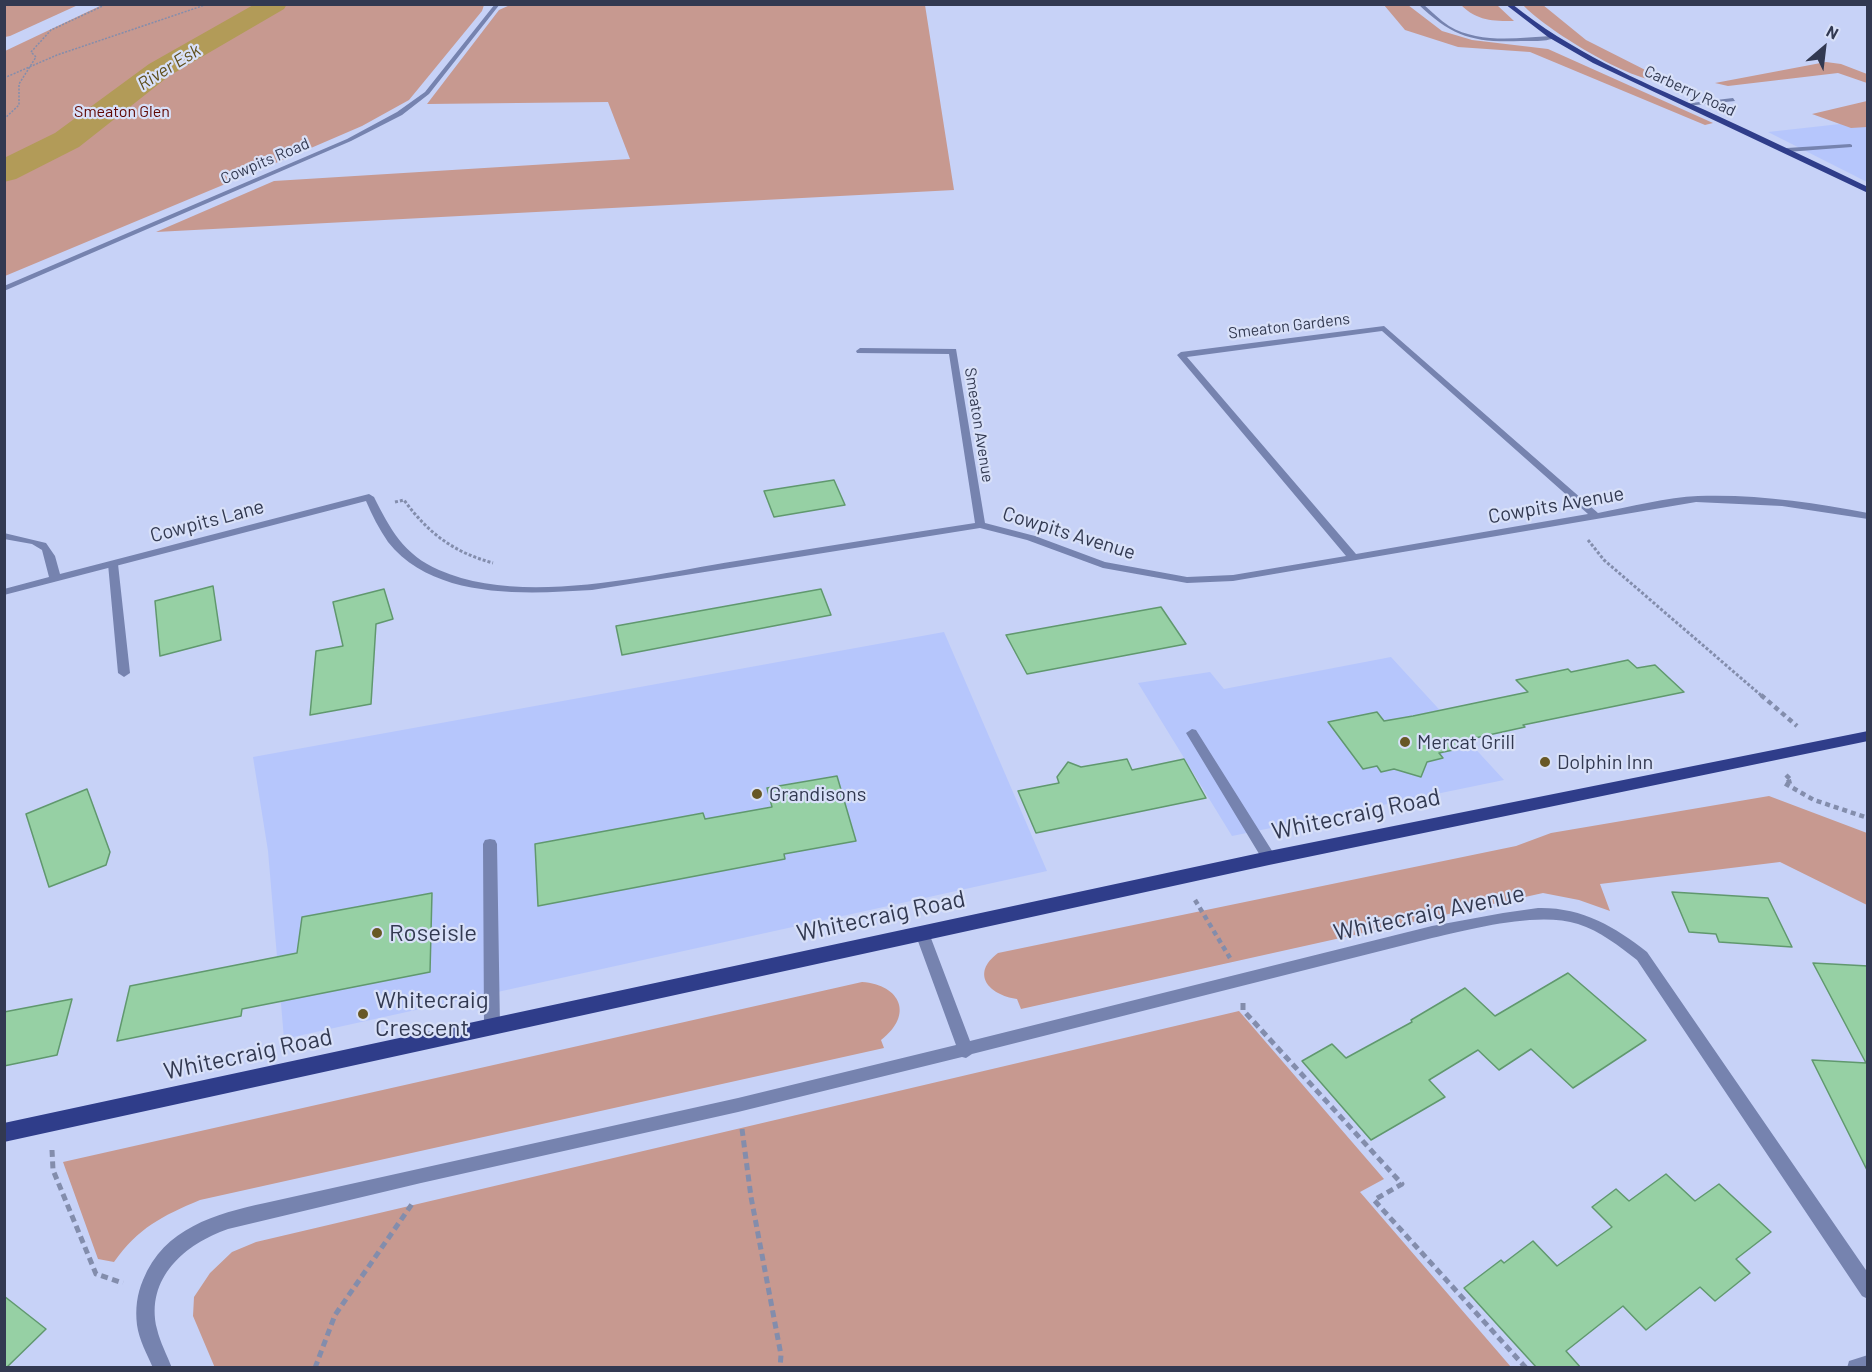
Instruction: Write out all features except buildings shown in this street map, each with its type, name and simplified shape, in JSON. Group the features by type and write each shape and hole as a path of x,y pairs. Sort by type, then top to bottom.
{"main road":[{"name":"Carberry Road","path":"1508,4 1551,38 1607,68 1786,150 1868,191"},
{"name":"Whitecraig Road","path":"4,1133 1269,858 1868,736"}],"street":[{"name":"Cowpits Road","path":"4,289 349,140 392,119 414,105 427,93 498,4"},
{"path":"1420,4 1451,30 1464,34 1495,39 1551,38"},
{"path":"1686,104 1732,100"},
{"path":"1786,150 1850,146"},
{"name":"Smeaton Gardens","path":"1353,557 1181,355 1384,328 1596,516"},
{"name":"Smeaton Avenue","path":"860,351 953,351 980,525"},
{"name":"Cowpits Avenue","path":"369,497 393,541 415,560 445,576 486,587 531,591 592,587 980,525 1031,538 1103,565 1187,580 1233,578 1696,500 1754,499 1817,506 1868,516"},
{"name":"Cowpits Lane","path":"4,592 369,497"},
{"path":"4,536 45,546 51,552 55,579"},
{"path":"113,564 124,673"},
{"path":"1192,733 1269,858"},
{"path":"490,844 492,1027"},
{"name":"Whitecraig Avenue","path":"966,1051 1453,928 1528,916 1564,914 1594,923 1617,935 1642,956 1868,1290"},
{"path":"163,1368 146,1324 146,1290 163,1261 183,1241 215,1225 386,1182 738,1105 966,1051 922,933"},
{"path":"1856,1368 1868,1364"}],"path":[{"path":"4,119 19,105 17,99 20,78 33,64 36,57 31,52 51,30 107,4"},
{"path":"4,78 33,64 208,4"},
{"path":"1573,520 1604,560 1820,746"},
{"path":"1770,756 1792,781 1784,783 1797,793 1820,804 1868,818"},
{"path":"1182,878 1244,980 1243,1010 1402,1184 1374,1200 1526,1368"},
{"path":"738,1105 781,1355 780,1368"},
{"path":"49,1124 53,1170 96,1274 146,1290"},
{"path":"315,1368 335,1315 411,1206 424,1175"}],"shaded area":[{"path":"1867,120 1867,182 1768,132 1840,124"},
{"name":"Grandisons","path":"944,632 1047,871 284,1039 268,851 253,757"},
{"path":"1391,657 1504,780 1232,836 1138,683 1210,672 1224,689"}],"green space":[{"path":"5,4 78,5 5,37"},
{"name":"Smeaton Glen","path":"102,5 484,5 482,11 409,100 362,126 5,276 5,51"},
{"path":"510,5 925,5 954,190 156,232 274,181 630,159 608,102 427,104 499,10"},
{"path":"1384,5 1408,5 1442,31 1472,40 1548,49 1713,123 1705,125 1530,52 1458,47 1405,30"},
{"path":"1461,5 1497,5 1514,21 1479,17"},
{"path":"1523,5 1543,5 1586,40 1669,82 1654,81 1614,66 1550,28"},
{"path":"1826,62 1841,64 1867,74 1867,83 1838,73 1728,86 1715,83"},
{"path":"1867,101 1867,127 1851,128 1812,114"},
{"path":"1769,796 1867,833 1867,905 1780,862 1600,884 1610,911 1579,900 1543,893 1021,1009 1017,999 998,993 986,982 984,976 985,968 998,953 1516,846 1551,833"},
{"path":"862,982 886,989 894,995 898,1003 900,1011 897,1021 881,1040 884,1048 200,1200 152,1224 132,1240 114,1262 98,1259 63,1162"},
{"path":"1239,1011 1384,1179 1360,1192 1511,1367 215,1368 193,1316 194,1297 210,1273 232,1252 256,1242"}],"waterway":[{"name":"River Esk","path":"4,172 67,140 159,70 275,4"}],"place":[{"name":"Mercat Grill","path":"1405,742"},
{"name":"Dolphin Inn","path":"1545,762"},
{"name":"Grandisons","path":"757,794"},
{"name":"Roseisle","path":"377,933"},
{"name":"Whitecraig Crescent","path":"363,1014"}]}
